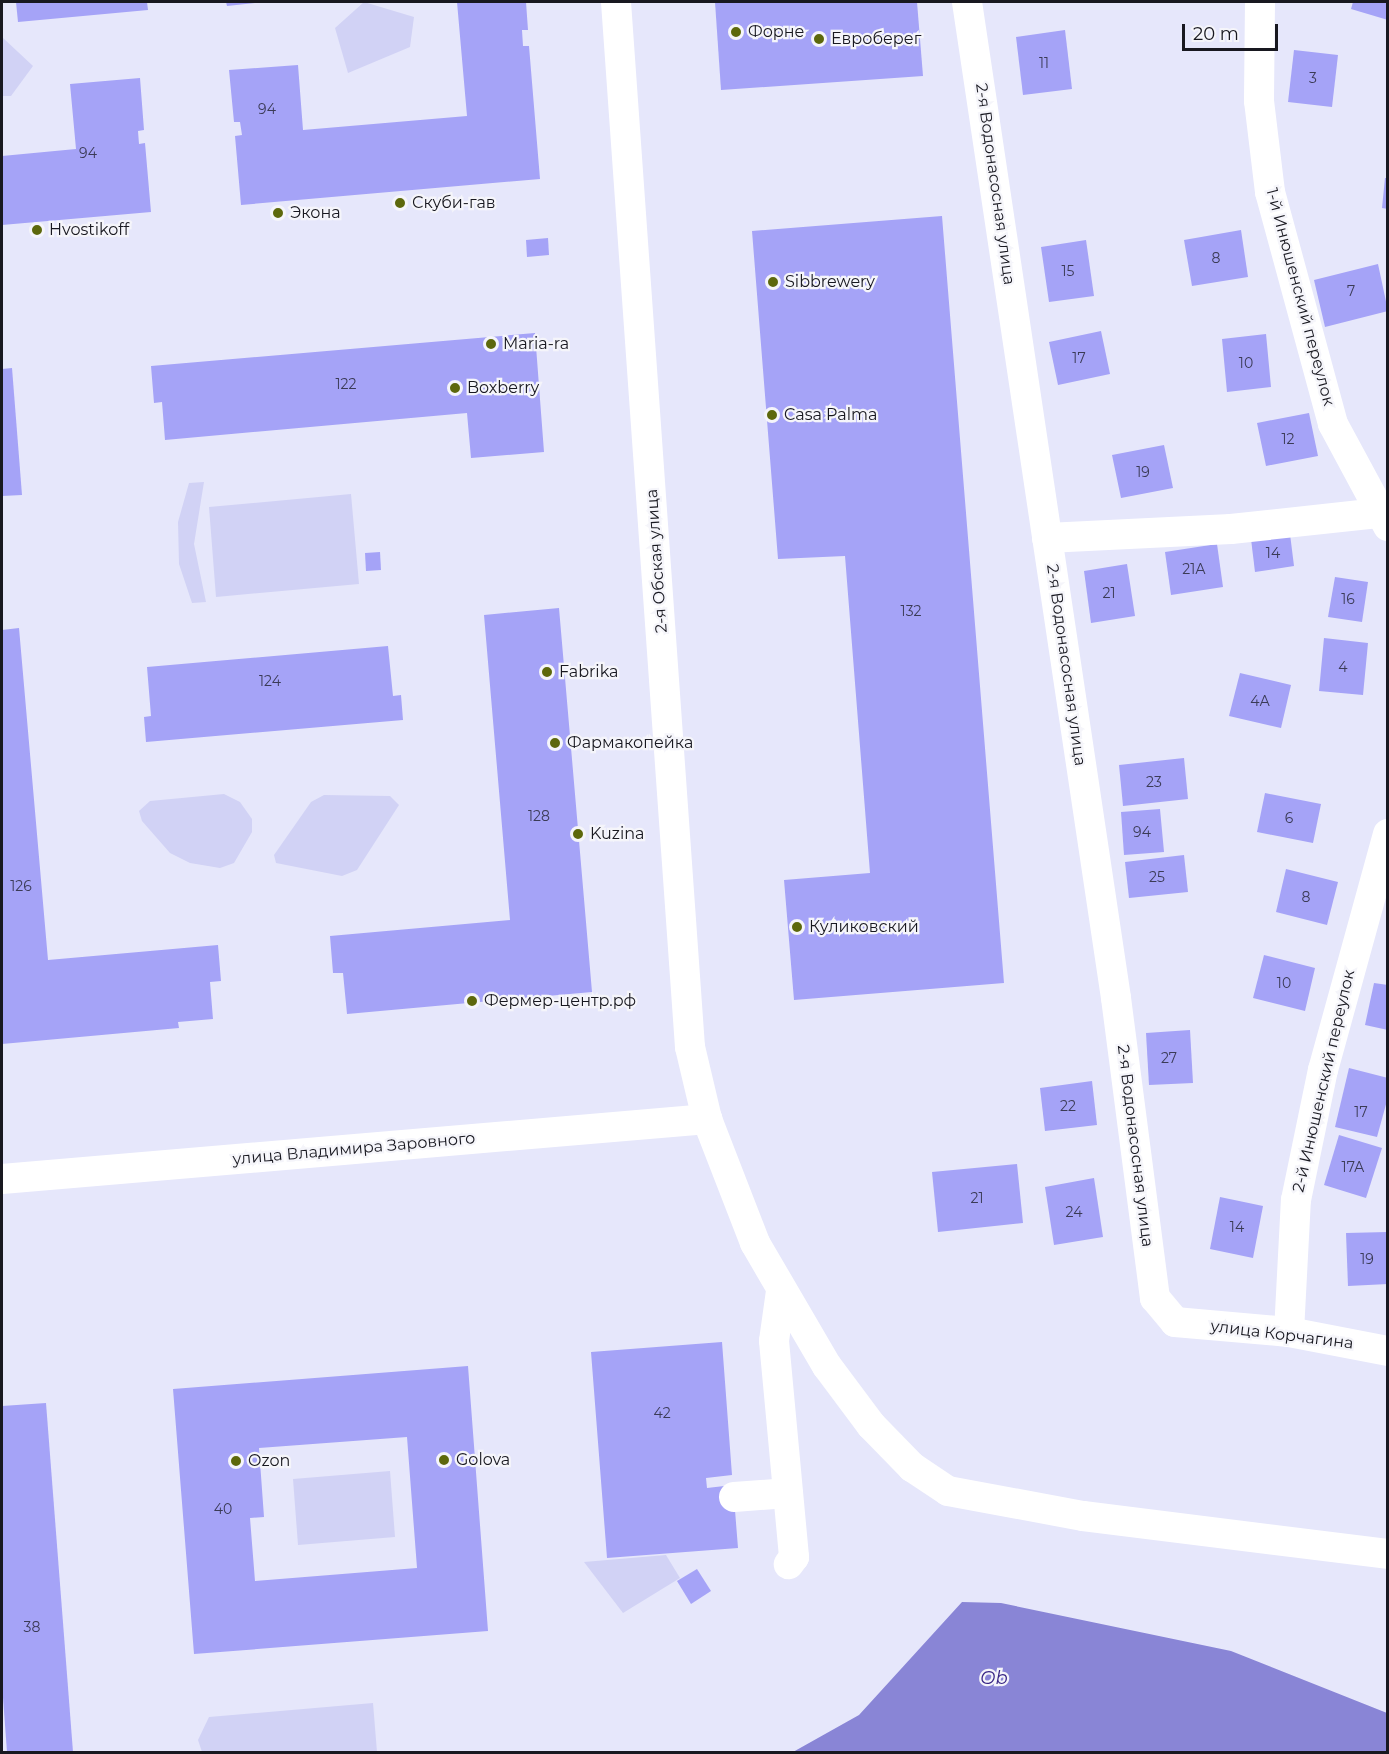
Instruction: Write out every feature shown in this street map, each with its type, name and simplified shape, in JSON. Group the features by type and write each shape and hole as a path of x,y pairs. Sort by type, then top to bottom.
{"street":[{"name":"2-я Обская улица","path":"616,2 690,1047 706,1119 755,1243 781,1291 827,1366 871,1425 912,1467 948,1491 1083,1516 1388,1554"},
{"name":"2-я Водонасосная улица","path":"967,2 1116,998 1155,1298 1175,1323"},
{"name":"1-й Инюшенский переулок","path":"1260,2 1259,101 1270,192 1333,424 1384,516"},
{"path":"1047,538 1231,529 1384,516"},
{"name":"2-й Инюшенский переулок","path":"1290,1332 1296,1200 1323,1070 1388,834"},
{"name":"улица Владимира Заровного","path":"2,1179 706,1119"},
{"path":"781,1291 774,1341 794,1557 789,1564"},
{"name":"улица Корчагина","path":"1175,1323 1290,1332 1388,1352"},
{"path":"734,1497 788,1493"}],"shaded area":[{"path":"364,2 414,17 410,47 348,73 335,28"},
{"path":"2,37 33,66 11,96 2,96"},
{"path":"204,482 194,544 206,602 192,603 179,564 178,522 189,483"},
{"path":"351,494 359,584 216,597 209,507"},
{"path":"224,794 240,802 252,819 252,832 234,863 220,868 190,863 170,853 142,821 139,811 150,801"},
{"path":"324,795 390,796 399,805 357,870 342,876 276,863 274,855 311,802"},
{"path":"390,1471 395,1537 298,1545 293,1479"},
{"path":"666,1555 680,1578 623,1613 584,1562"},
{"path":"373,1703 377,1752 202,1752 198,1740 209,1717"}],"water":[{"name":"Ob","path":"962,1602 1001,1603 1231,1651 1387,1713 1387,1752 793,1752 859,1715"}],"building":[{"path":"16,2 147,2 148,10 18,22"},
{"path":"226,2 255,2 255,3 227,6"},
{"path":"457,2 526,2 528,30 522,30 523,46 529,46 540,179 241,205 235,136 242,135 240,122 234,122 229,70 298,65 303,130 467,116"},
{"name":"Евроберег","path":"715,2 917,2 923,76 721,90"},
{"path":"1353,2 1388,2 1388,20 1351,9"},
{"path":"1065,30 1072,89 1023,95 1016,37"},
{"path":"1294,50 1338,55 1332,107 1288,102"},
{"path":"140,78 144,130 138,131 139,144 145,143 151,212 2,225 2,156 76,149 70,84"},
{"path":"1385,178 1388,178 1388,209 1382,208"},
{"path":"942,216 1004,983 794,1000 784,880 870,873 845,556 778,559 752,231"},
{"path":"1241,230 1248,277 1192,286 1184,240"},
{"path":"548,238 549,255 527,257 526,240"},
{"path":"1086,240 1094,296 1049,302 1041,247"},
{"path":"1378,264 1388,311 1325,327 1314,280"},
{"path":"1101,331 1110,374 1058,385 1049,342"},
{"path":"535,333 544,452 471,458 467,413 165,440 162,402 154,403 151,366"},
{"path":"1266,334 1271,387 1227,392 1222,339"},
{"path":"12,368 22,495 2,496 2,369"},
{"path":"1309,413 1318,456 1266,466 1257,423"},
{"path":"1164,445 1173,488 1121,498 1112,455"},
{"path":"1290,534 1294,566 1255,572 1251,539"},
{"path":"1217,544 1223,587 1171,595 1165,552"},
{"path":"380,552 381,570 366,571 365,553"},
{"path":"1127,564 1135,616 1091,623 1084,571"},
{"path":"1335,577 1368,582 1362,622 1328,617"},
{"path":"559,608 592,992 347,1014 343,973 333,973 330,936 510,920 484,615"},
{"path":"19,628 48,960 218,945 221,981 210,982 213,1019 178,1022 179,1028 2,1044 2,630"},
{"path":"1324,638 1368,643 1363,695 1319,691"},
{"path":"388,646 393,696 401,695 403,720 146,742 144,717 151,716 147,667"},
{"path":"1240,673 1291,685 1281,728 1229,716"},
{"path":"1184,758 1188,799 1123,806 1119,765"},
{"path":"1265,793 1321,804 1313,843 1257,832"},
{"path":"1160,809 1164,852 1124,855 1121,812"},
{"path":"1184,855 1188,892 1129,898 1125,862"},
{"path":"1286,869 1338,882 1327,925 1276,912"},
{"path":"1264,955 1315,968 1305,1011 1253,998"},
{"path":"1374,983 1388,985 1388,1030 1365,1025"},
{"path":"1190,1030 1193,1083 1149,1085 1146,1033"},
{"path":"1349,1068 1388,1078 1388,1097 1377,1137 1335,1127"},
{"path":"1092,1081 1097,1125 1045,1131 1040,1088"},
{"path":"1339,1135 1382,1148 1366,1198 1324,1185"},
{"path":"1017,1164 1023,1223 938,1232 932,1172"},
{"path":"1094,1178 1103,1237 1054,1245 1045,1187"},
{"path":"1220,1197 1263,1206 1253,1258 1210,1249"},
{"path":"1388,1232 1388,1284 1348,1286 1346,1233"},
{"path":"722,1342 732,1475 706,1478 707,1488 733,1485 738,1548 607,1558 591,1352"},
{"path":"468,1366 488,1631 194,1654 173,1389","holes":["407,1437 417,1568 255,1581 250,1518 264,1517 259,1448"]},
{"path":"46,1403 73,1752 7,1752 2,1684 2,1406"},
{"path":"697,1569 711,1591 691,1604 677,1581"}],"place":[{"name":"Форне","path":"736,32"},
{"name":"Евроберег","path":"819,39"},
{"name":"Скуби-гав","path":"400,203"},
{"name":"Экона","path":"278,213"},
{"name":"Hvostikoff","path":"37,230"},
{"name":"Sibbrewery","path":"773,282"},
{"name":"Maria-ra","path":"491,344"},
{"name":"Boxberry","path":"455,388"},
{"name":"Casa Palma","path":"772,415"},
{"name":"Fabrika","path":"547,672"},
{"name":"Фармакопейка","path":"555,743"},
{"name":"Kuzina","path":"578,834"},
{"name":"Куликовский","path":"797,927"},
{"name":"Фермер-центр.рф","path":"472,1001"},
{"name":"Golova","path":"444,1460"},
{"name":"Ozon","path":"236,1461"}]}
